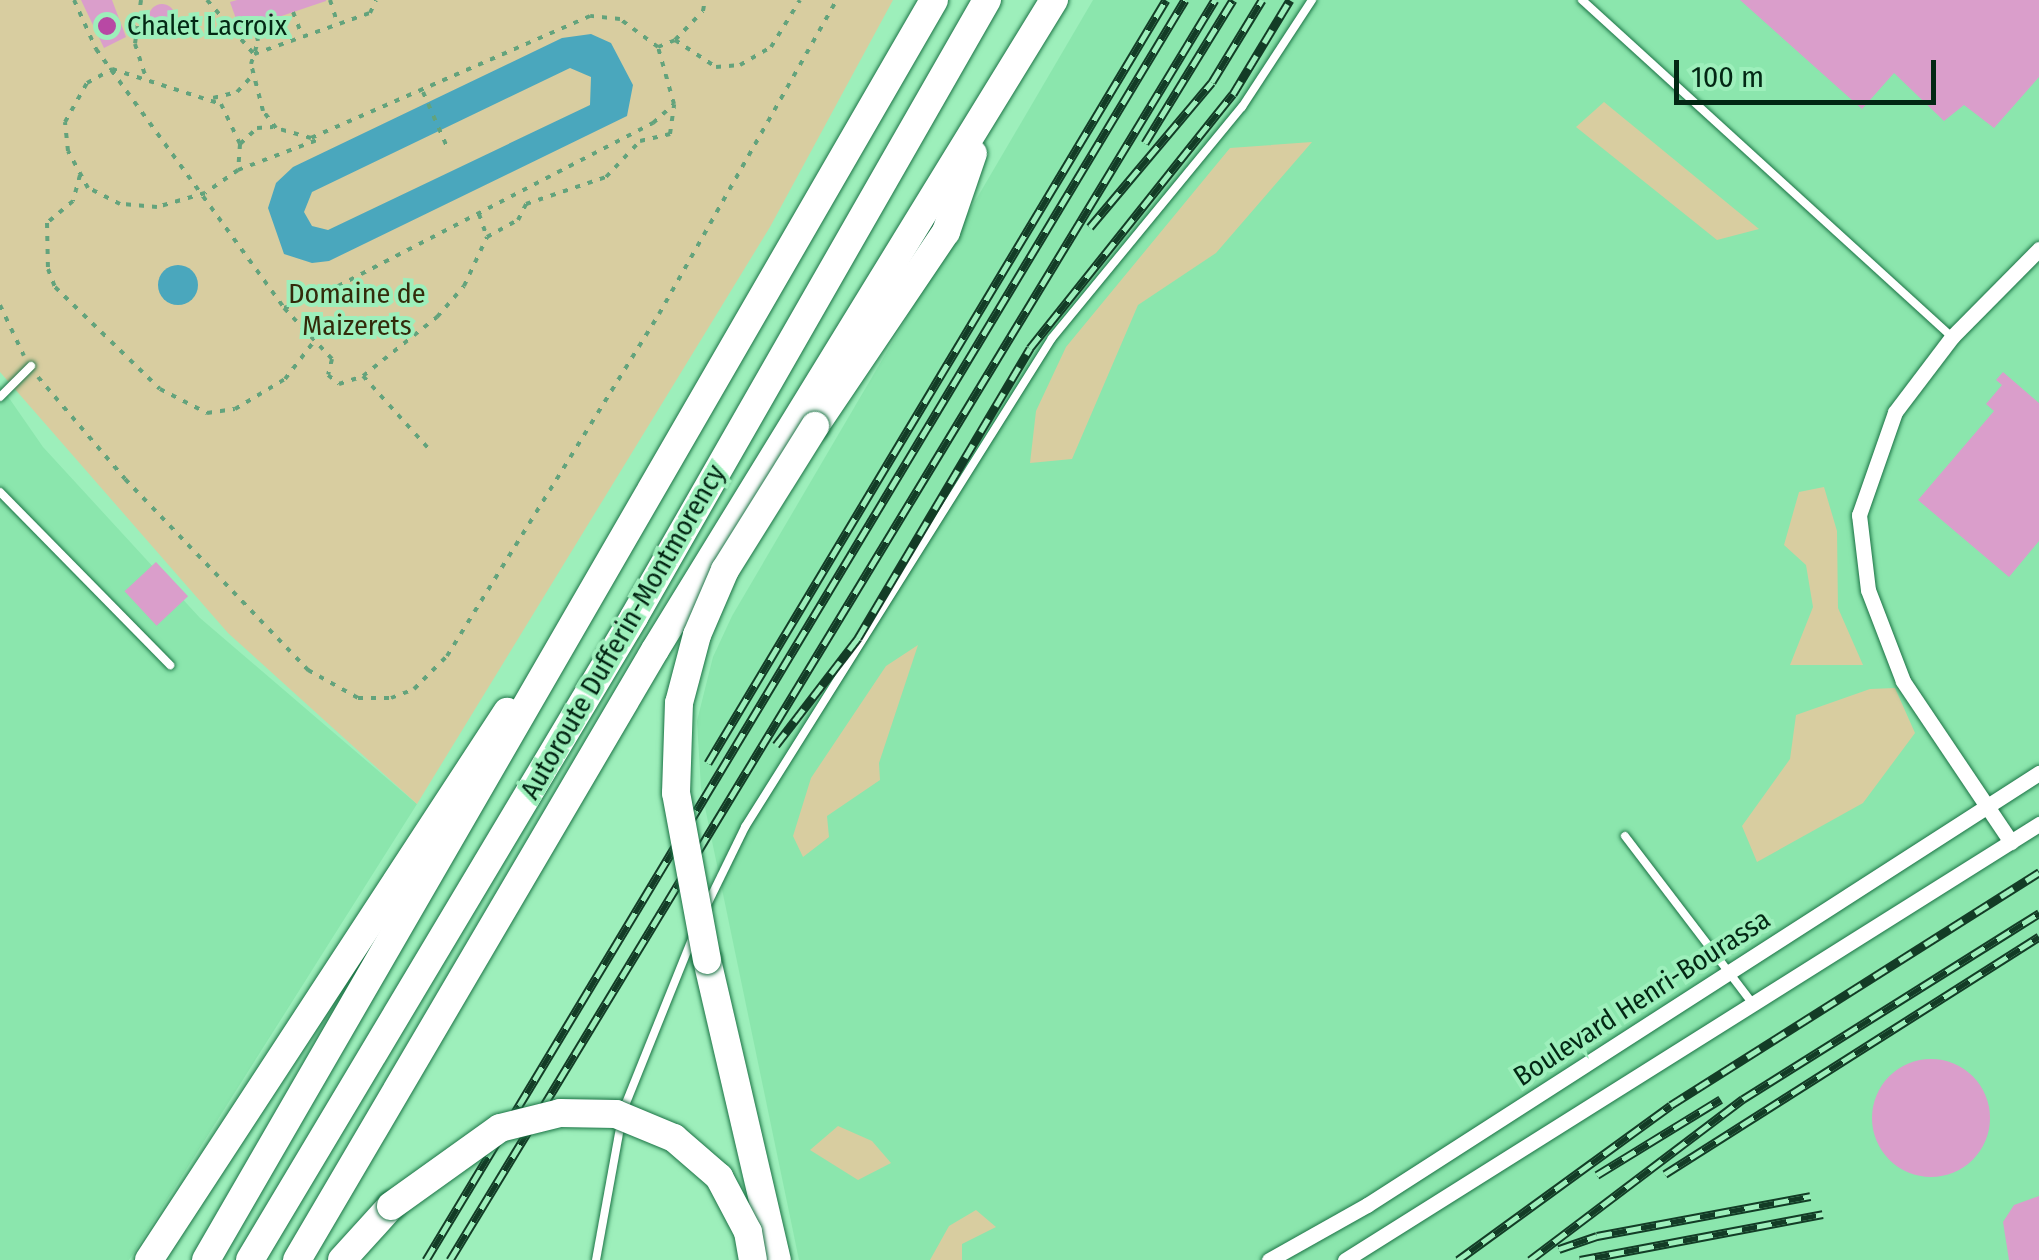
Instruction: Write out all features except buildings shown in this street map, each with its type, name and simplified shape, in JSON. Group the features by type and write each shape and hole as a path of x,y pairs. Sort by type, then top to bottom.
{"highway":[{"name":"Autoroute Dufferin-Montmorency","path":"206,1260 934,0"},
{"name":"Autoroute Dufferin-Montmorency","path":"250,1260 634,617 986,0"},
{"path":"297,1260 665,634 1054,0"},
{"path":"777,1260 683,840 676,741 686,670 726,570 815,426 946,232 982,122"},
{"path":"149,1260 478,750 578,619"},
{"path":"342,1260 391,1206 500,1128 546,1115 616,1114 674,1138 718,1177 748,1232 753,1260"},
{"path":"160,1260 222,1152"}],"street":[{"path":"2011,842 1904,681 1860,553 1858,515 1895,412 1952,337 2039,249"},
{"name":"Boulevard Henri-Bourassa","path":"1269,1260 1368,1205 2039,773"},
{"path":"1344,1260 2039,824"}],"lane":[{"path":"596,1260 627,1089 745,828 1052,338 1242,107 1312,0"},
{"path":"1582,0 1952,337"},
{"path":"0,397 31,366"},
{"path":"0,492 170,665"},
{"path":"1625,836 1752,1004"}],"path":[{"path":"74,0 112,69 204,192 234,248 332,359 328,375 339,384 363,376 437,317 464,286 487,238 518,220 526,204 606,177 640,141 670,134 674,104 658,47 620,19 590,16 326,136 238,170 204,192 157,207 120,204 88,188 80,175 65,122 87,83 112,69 146,76 209,98 233,121 240,144 238,170"},
{"path":"141,0 135,44 146,76"},
{"path":"207,0 250,52 263,112 276,128"},
{"path":"330,0 338,24"},
{"path":"250,52 370,13 376,0"},
{"path":"658,47 674,40 703,11 704,0"},
{"path":"674,40 716,66 740,65 771,47 800,0"},
{"path":"0,305 31,366 125,479 308,670 358,698 391,698 414,689 448,656 659,314 837,0"},
{"path":"293,12 302,37"},
{"path":"250,52 258,41 254,25"},
{"path":"209,98 238,92 252,73"},
{"path":"423,92 448,147"},
{"path":"284,308 315,298 652,123 674,104"},
{"path":"240,144 257,128 326,136"},
{"path":"80,175 73,202 47,224 48,269 55,287 160,389 207,413 235,409 284,379 315,340"},
{"path":"478,212 487,238"},
{"path":"363,376 428,448"}],"shaded area":[{"path":"1093,0 2039,0 2039,1260 799,1260 701,788 697,721 713,657 732,616"},
{"path":"0,385 43,447 200,618 417,804 129,1260 0,1260"}],"green space":[{"name":"Domaine de Maizerets","path":"0,0 893,0 770,227 417,804 228,633 0,372"},
{"path":"1604,102 1759,229 1717,240 1576,127"},
{"path":"1312,142 1216,253 1138,305 1072,459 1030,463 1036,411 1066,347 1230,148"},
{"path":"1824,487 1837,531 1838,608 1863,665 1790,665 1813,607 1806,565 1784,545 1799,492"},
{"path":"918,645 879,763 880,780 827,816 829,837 803,857 793,836 811,778 886,666"},
{"path":"1895,688 1915,733 1863,803 1757,862 1742,826 1790,759 1796,715 1870,689"},
{"path":"838,1126 872,1141 891,1163 858,1180 810,1150"},
{"path":"976,1210 996,1227 962,1244 962,1260 930,1260 949,1226"}],"water":[{"path":"591,34 611,43 633,85 627,116 329,261 312,263 284,254 268,208 276,183 293,167 562,38","holes":["570,68 591,77 590,105 328,230 312,226 304,212 312,192"]},
{"path":"178,265 192,271 198,285 192,299 178,305 164,299 158,285 164,271"}],"railway":[{"path":"708,763 1166,0"},
{"path":"426,1260 1185,0"},
{"path":"450,1260 1215,0"},
{"path":"1145,143 1233,0"},
{"path":"1090,227 1212,82 1262,0"},
{"path":"776,745 858,638 1030,348 1233,94 1290,0"},
{"path":"1458,1260 1671,1105 2039,872"},
{"path":"1530,1260 1743,1099 2039,913"},
{"path":"1665,1174 2039,937"},
{"path":"1597,1175 1721,1099"},
{"path":"1559,1249 1597,1236 1810,1196"},
{"path":"1580,1260 1823,1214"}],"place":[{"name":"Chalet Lacroix","path":"107,26"}]}
